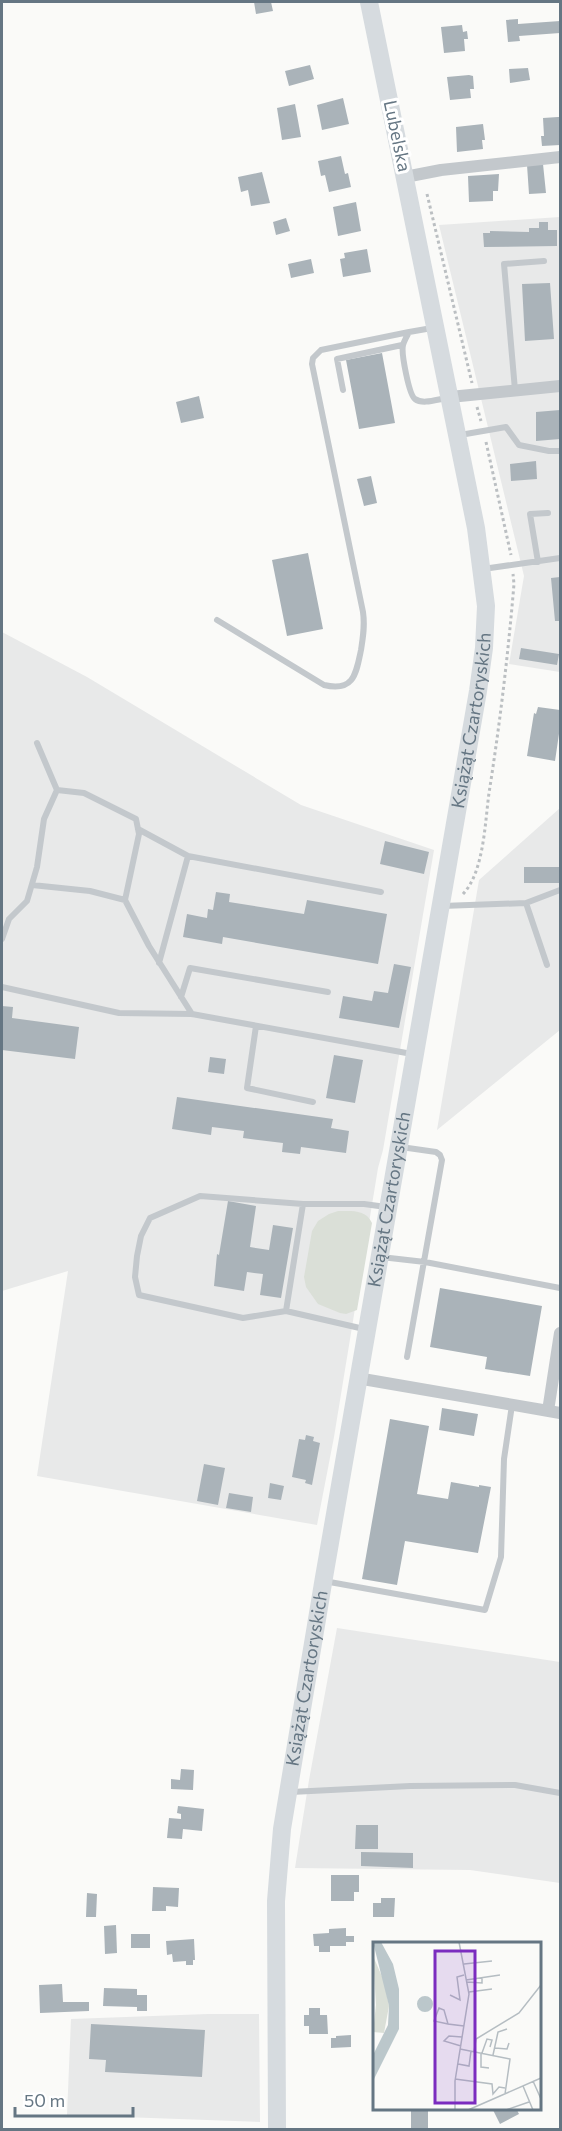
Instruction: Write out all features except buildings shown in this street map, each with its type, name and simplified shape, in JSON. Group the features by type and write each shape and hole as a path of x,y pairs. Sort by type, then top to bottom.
{"main road":[{"name":"Lubelska","path":"369,2 424,271"},
{"name":"Książąt Czartoryskich","path":"277,2130 276,1901 282,1829 357,1378 416,1054 484,648 486,606 483,569 424,271"}],"street":[{"path":"405,177 464,167 561,157"},
{"path":"450,398 561,386"},
{"path":"357,1378 554,1412 561,1333"}],"lane":[{"path":"515,391 504,264 544,261"},
{"path":"217,620 324,685 339,687 352,680 357,673 364,630 363,612 312,364 313,358 321,350 435,327"},
{"path":"409,332 402,345 412,397 422,402 450,398"},
{"path":"343,390 336,358 402,345"},
{"path":"458,435 506,427 519,446 561,451"},
{"path":"538,562 530,514 548,513"},
{"path":"483,569 561,558"},
{"path":"2,939 9,919 27,900 37,867 44,819 57,790 38,743"},
{"path":"57,790 84,793 136,819 139,834 125,900 159,963 192,1014"},
{"path":"138,829 188,856 381,892"},
{"path":"159,963 188,856"},
{"path":"32,885 90,891 125,900"},
{"path":"441,906 526,903 561,890"},
{"path":"526,903 547,964"},
{"path":"181,997 190,968 328,992"},
{"path":"2,987 119,1013 192,1014 416,1054"},
{"path":"256,1026 247,1089 313,1102"},
{"path":"399,1146 436,1152 442,1160 407,1357"},
{"path":"367,1329 286,1311 243,1318 139,1295 135,1277 137,1256 141,1236 150,1218 200,1196 303,1204 364,1204 389,1207"},
{"path":"286,1311 303,1204"},
{"path":"380,1257 425,1262 561,1288"},
{"path":"324,1581 484,1610 501,1557 504,1459 512,1405"},
{"path":"288,1793 410,1786 491,1785 515,1785 561,1792"}],"shaded area":[{"path":"560,217 560,672 509,664 524,576 439,225"},
{"path":"2,632 87,677 301,805 434,850 317,1525 37,1476 68,1271 2,1291"},
{"path":"560,808 560,1030 437,1130 479,880"},
{"path":"338,1211 362,1213 372,1223 357,1310 346,1314 318,1304 306,1287 304,1277 312,1231 318,1221"},
{"path":"337,1628 560,1662 560,1883 470,1870 295,1868"},
{"path":"259,2014 260,2122 67,2115 71,2019"}]}
